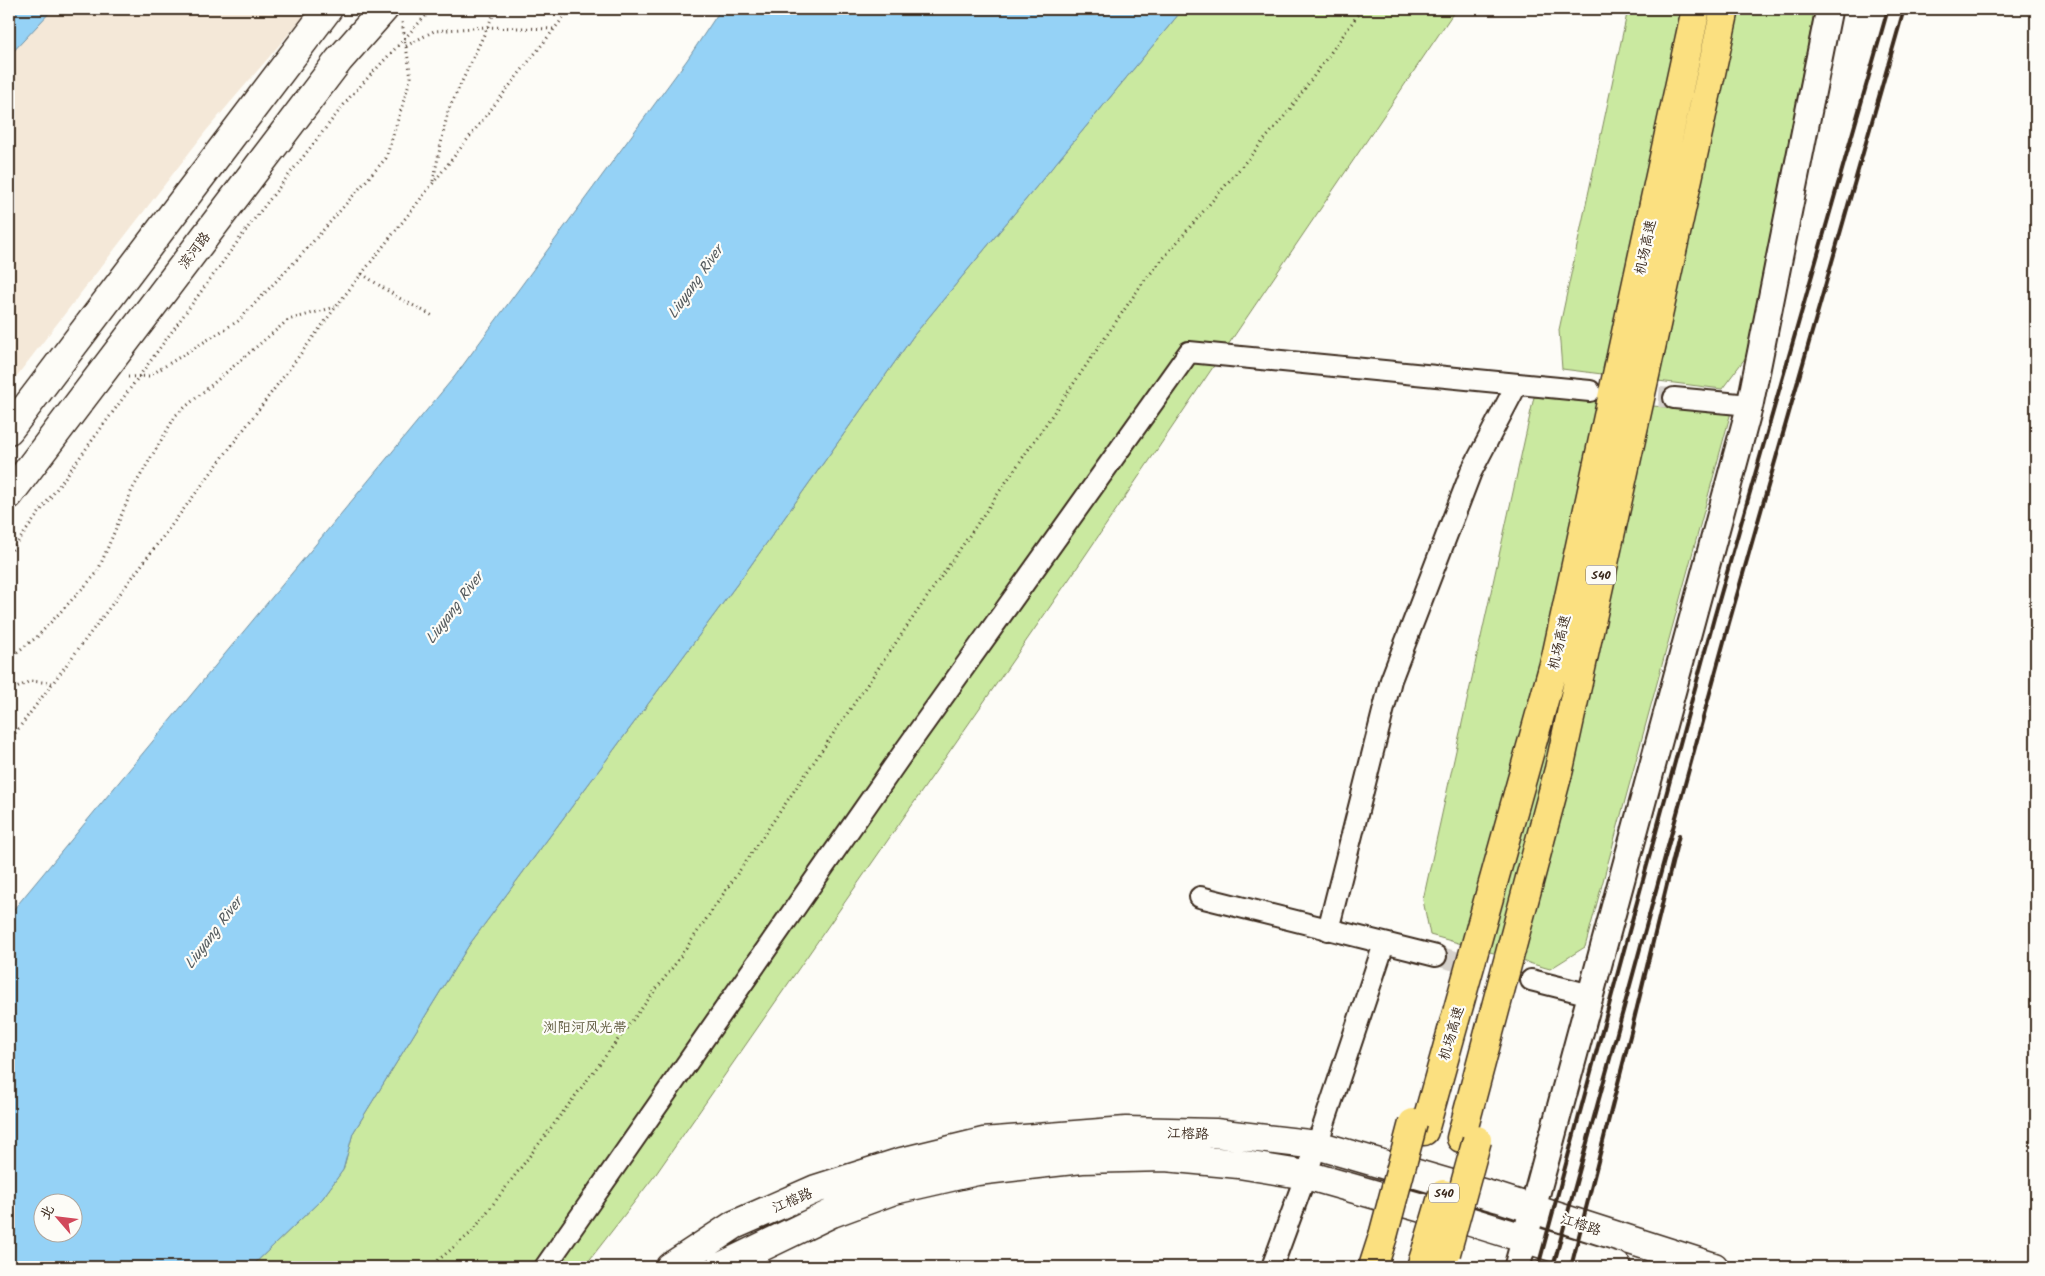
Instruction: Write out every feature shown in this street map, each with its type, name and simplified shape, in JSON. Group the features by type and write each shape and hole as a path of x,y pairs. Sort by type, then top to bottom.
{"highway":[{"name":"机场高速","path":"1386,1267 1389,1238 1418,1127 1524,774 1556,657 1696,9"},
{"name":"机场高速","path":"1434,1259 1469,1139 1497,1004 1559,769 1725,9"},
{"path":"1373,1267 1389,1238"}],"main road":[{"path":"9,430 328,9"},
{"name":"滨河路","path":"9,496 339,60 393,13"},
{"name":"江榕路","path":"670,1267 734,1225 816,1189 901,1162 983,1142 1064,1134 1126,1131 1215,1133 1317,1145 1533,1209 1714,1267"},
{"name":"江榕路","path":"720,1267 832,1213 894,1190 977,1171 1082,1159 1165,1157 1239,1164 1306,1175 1617,1267"}],"street":[{"path":"1517,1267 1750,405 1829,9"},
{"path":"545,1267 898,761 1188,352 1516,386 1590,391"},
{"path":"1328,930 1391,680 1471,472 1516,386"},
{"path":"1674,398 1750,405"},
{"path":"1200,897 1436,956"},
{"path":"1272,1267 1317,1145 1384,944"},
{"path":"1531,980 1591,995"}],"path":[{"path":"9,554 264,206 350,98 432,9"},
{"path":"432,183 448,111 496,9"},
{"path":"9,741 336,307 570,9"},
{"path":"430,1267 472,1232 676,964 1144,281 1288,112 1362,9"},
{"path":"97,378 149,376 238,321 304,252 386,158 411,78 405,39 393,13"},
{"path":"406,46 434,31 486,27 554,29"},
{"path":"362,274 399,298 433,316"},
{"path":"9,658 36,637 97,573 132,490 176,415 288,320 336,307"},
{"path":"9,692 30,681 52,683"}],"shaded area":[{"path":"9,9 310,9 206,131 9,386"}],"green space":[{"name":"浏阳河风光带","path":"1183,9 1456,9 1072,575 656,1174 584,1267 251,1267 322,1199 343,1170 353,1133 469,945 746,572 914,335"},
{"path":"1628,9 1815,9 1746,357 1722,389 1562,369 1559,330"},
{"path":"1534,397 1731,412 1585,947 1550,969 1430,935 1423,900"}],"water":[{"path":"9,9 53,9 9,56"},
{"name":"Liuyang River","path":"721,9 1183,9 914,335 746,572 469,945 353,1133 343,1170 322,1199 251,1267 9,1267 9,915 455,376 687,60"}],"tunnel":[{"path":"1629,395 1674,398"},
{"path":"1436,956 1531,980"}],"railway":[{"path":"1538,1267 1714,618 1888,9"},
{"path":"1553,1267 1729,623 1904,9"},
{"path":"1571,1267 1679,835"}]}
